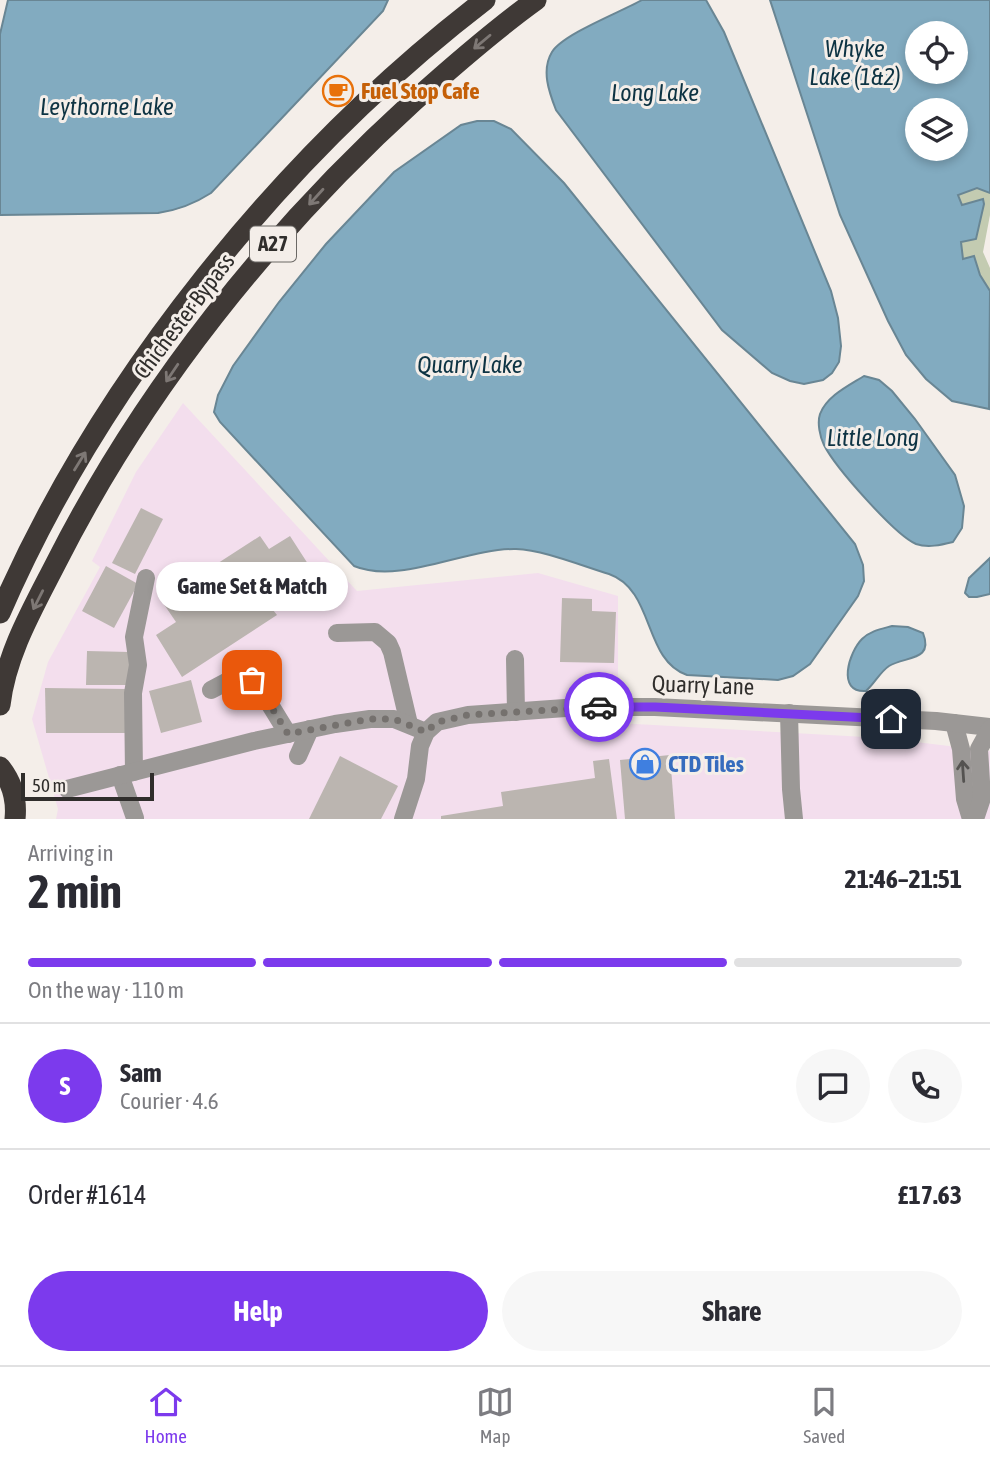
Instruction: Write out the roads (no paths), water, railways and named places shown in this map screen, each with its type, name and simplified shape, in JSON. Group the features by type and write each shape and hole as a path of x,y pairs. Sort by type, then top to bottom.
{"highway":[{"name":"Chichester Bypass","path":"0,614 59,494 122,392 192,293 319,146 401,71 485,0"},
{"name":"Chichester Bypass","path":"0,705 9,661 68,539 148,408 224,303 270,247 344,167 457,62 536,0"},
{"path":"1,764 15,798 15,819"}],"street":[{"path":"135,818 127,774 133,693 138,665 134,637 146,578"},
{"path":"337,633 375,632 388,643 393,652 409,724"},
{"path":"515,659 516,712"},
{"path":"211,690 228,681 252,680 288,734"},
{"name":"Quarry Lane","path":"426,732 437,722 468,715 579,708 655,707 954,723 990,728"},
{"path":"789,713 794,819"},
{"path":"67,789 310,729 370,719 394,719 426,732 420,746 416,779 403,819"},
{"path":"954,723 961,749 965,799 973,819"},
{"path":"973,819 982,798 979,749 990,728"},
{"path":"298,756 310,729"}],"water":[{"name":"Leythorne Lake","path":"8,0 388,0 383,11 211,193 199,200 158,213 0,215 0,34"},
{"name":"Long Lake","path":"642,0 706,0 724,32 831,291 841,346 839,362 823,380 804,384 772,373 722,330 556,110 547,74 552,52 580,31"},
{"name":"Whyke Lake (1&2)","path":"770,0 990,0 990,193 977,188 958,195 962,205 983,199 984,204 976,239 961,242 963,259 974,256 980,275 990,291 989,409 952,401 926,379 906,355 840,215"},
{"name":"Quarry Lake","path":"494,121 511,129 564,183 855,544 863,565 864,581 858,596 810,664 793,676 778,680 687,675 673,667 663,655 634,594 624,582 609,574 539,552 497,550 392,571 372,571 354,566 220,422 214,412 218,395 233,366 279,302 326,244 394,172 461,125"},
{"name":"Little Long","path":"864,376 879,380 892,391 955,475 964,506 962,528 953,542 925,546 906,538 866,499 824,445 819,422 823,408 839,392"},
{"path":"990,558 990,594 969,597 965,593 969,578"},
{"path":"892,626 908,627 923,633 925,649 916,656 889,666 866,691 857,690 851,686 848,671 857,645 869,634"}],"place":[{"name":"Fuel Stop Cafe","path":"338,91"},
{"name":"Game Set & Match","path":"252,680"},
{"name":"CTD Tiles","path":"645,764"}]}
